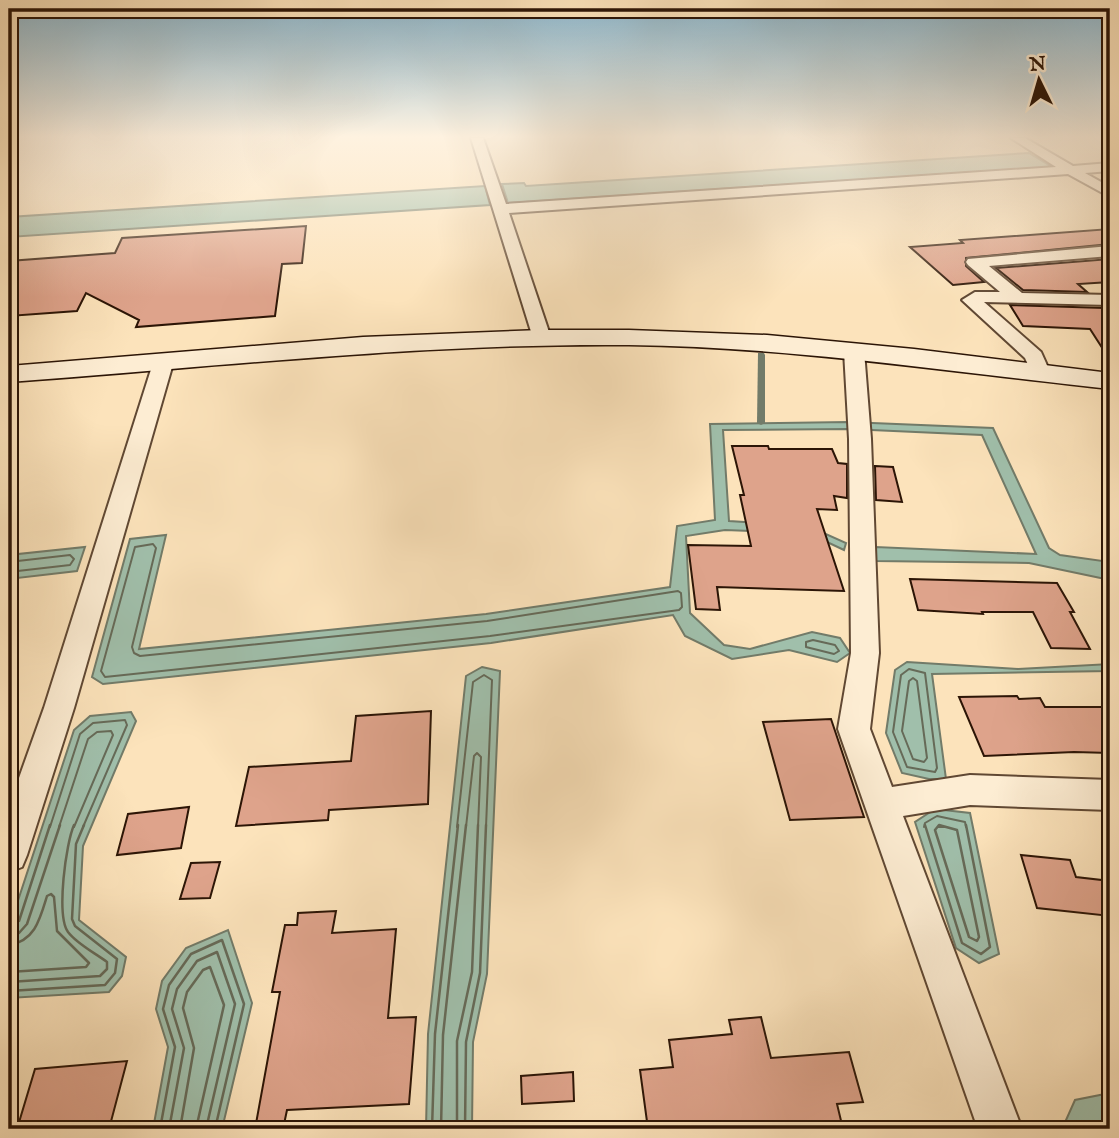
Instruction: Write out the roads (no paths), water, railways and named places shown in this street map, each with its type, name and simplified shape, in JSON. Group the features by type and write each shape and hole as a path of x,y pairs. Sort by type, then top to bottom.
{"street":[{"path":"495,191 542,338"},
{"path":"498,199 625,191"},
{"path":"1018,298 974,262 1110,251"},
{"path":"1040,372 1034,356 971,300 975,297 1110,300"},
{"path":"9,374 322,347 542,338 718,340 854,351 1110,381"},
{"path":"854,351 859,426 865,653 854,729 1000,1129"},
{"path":"9,855 59,708 164,360"},
{"path":"881,804 970,790 1110,795"}],"water":[{"path":"407,191 486,191 490,205 9,237 9,217"},
{"path":"504,191 688,191 508,203"},
{"path":"848,422 993,428 1049,548 1060,555 1110,562 1110,580 1029,563 875,561 876,547 1036,554 982,435 849,429 723,430 729,521 808,526 846,543 844,550 808,533 725,530 686,536 690,613 724,645 750,649 812,632 840,638 850,653 837,662 789,650 732,659 685,636 673,615 491,643 103,684 92,677 130,539 166,535 139,649 486,614 670,587 677,526 715,520 710,424"},
{"path":"85,547 77,571 9,579 9,555"},
{"path":"907,662 1018,669 1110,664 1110,671 932,674 946,779 929,779 902,773 886,733 895,670"},
{"path":"482,667 500,671 487,974 473,1042 472,1129 426,1129 428,1034 466,676"},
{"path":"131,712 136,721 83,846 79,920 126,957 122,976 109,992 9,998 9,928 74,730 90,716"},
{"path":"935,809 970,813 999,954 979,963 956,948 915,822"},
{"path":"228,930 252,1003 222,1129 153,1129 168,1047 156,1009 162,981 186,948"},
{"path":"1110,1093 1110,1129 1062,1129 1075,1100"}],"waterway":[{"path":"761,355 761,423"}]}
